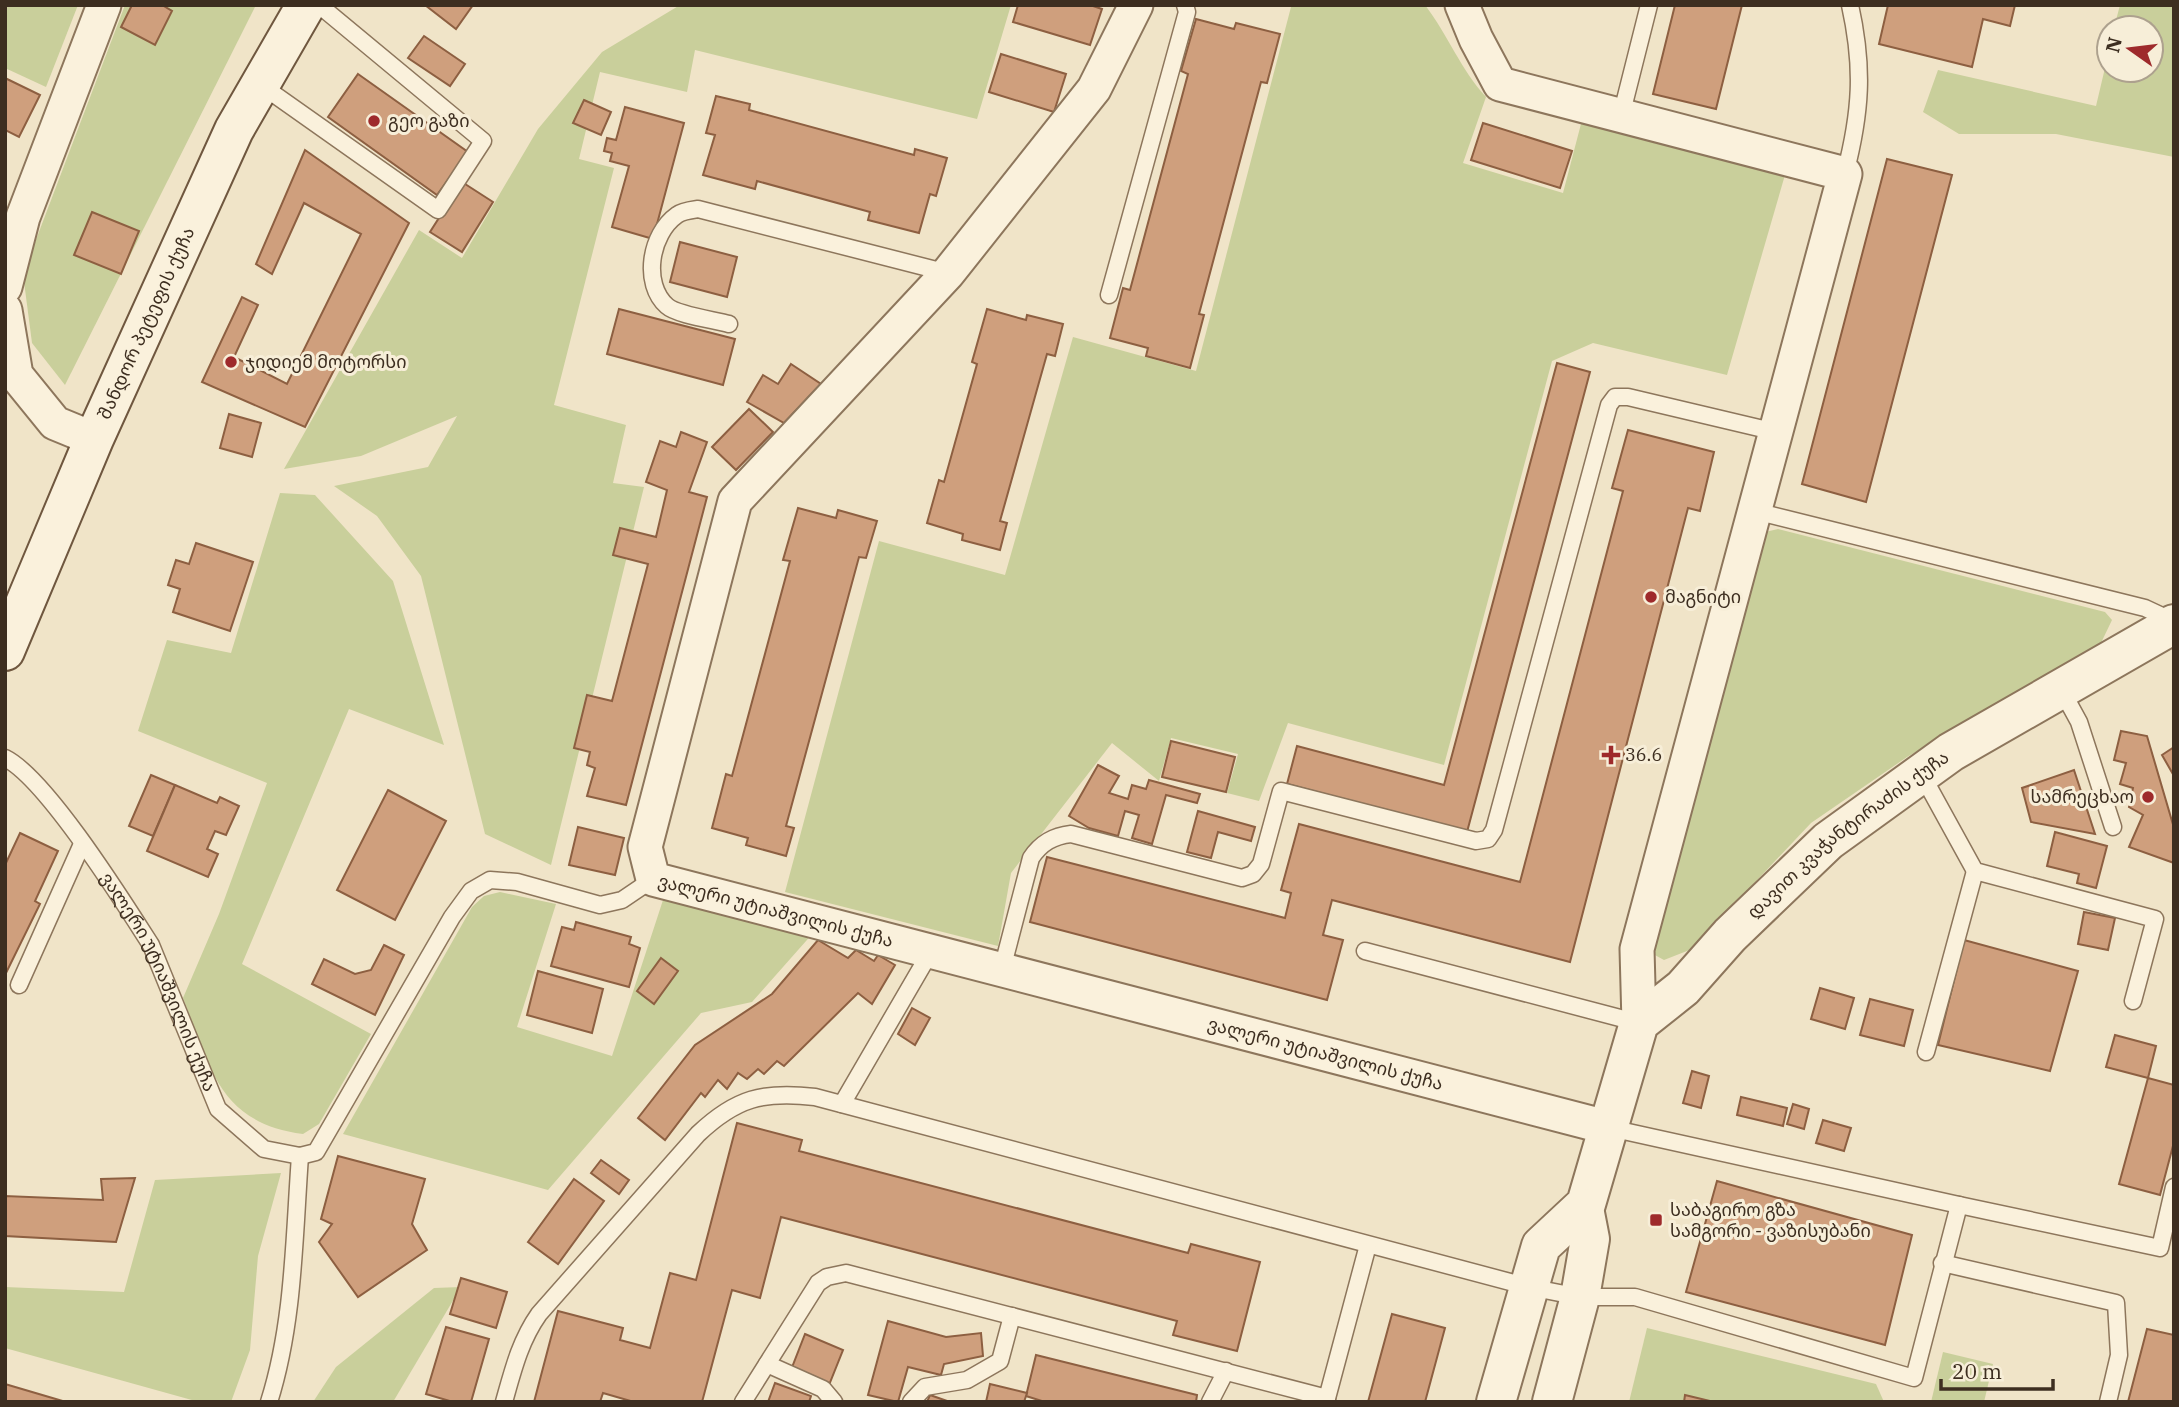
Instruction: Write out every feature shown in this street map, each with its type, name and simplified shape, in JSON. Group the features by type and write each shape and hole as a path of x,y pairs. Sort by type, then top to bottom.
{"street":[{"path":"5,287 23,217 104,5"},
{"name":"შანდორ პეტეფის ქუჩა","path":"5,652 94,439 234,130 306,5"},
{"path":"653,878 645,847 735,501 948,273 1094,89 1136,5"},
{"path":"1462,5 1476,40 1500,84 1845,174 1637,949 1639,1023 1584,1208 1590,1239 1580,1297 1552,1402"},
{"path":"5,310 10,376 55,423 94,439"},
{"name":"დავით კვაჭანტირაძის ქუჩა","path":"1639,1023 1684,988 1730,935 1828,841 1951,752 2170,626"},
{"name":"ვალერი უტიაშვილის ქუჩა","path":"653,878 1609,1128"},
{"path":"1496,1402 1541,1246 1584,1208"}],"lane":[{"path":"260,85 438,210 483,141 319,5"},
{"path":"1109,295 1187,12 1185,5"},
{"path":"1621,116 1648,5"},
{"path":"1845,174 1858,125 1861,82 1858,42 1850,5"},
{"path":"729,324 670,309 656,294 652,260 662,233 678,214 698,209 948,273"},
{"path":"1002,970 1031,858 1038,848 1055,836 1071,834 1242,878 1253,874 1261,864 1281,791 1476,841 1488,839 1494,830 1609,405 1615,397 1628,397 1776,432"},
{"path":"1755,511 2145,608 2161,615 2170,626"},
{"path":"2060,687 2079,722 2113,827"},
{"name":"ვალერი უტიაშვილის ქუჩა","path":"5,758 35,782 82,844 151,945 218,1109 264,1149 300,1156 316,1152 324,1141 452,917 471,891 490,880 517,882 600,905 622,900 653,878"},
{"path":"1921,773 1975,871 1926,1052"},
{"path":"19,985 82,844"},
{"path":"1975,871 2155,919 2133,1001"},
{"path":"842,1104 931,951"},
{"path":"1365,951 1639,1023"},
{"path":"504,1402 516,1357 539,1314 698,1134 720,1113 748,1099 783,1094 842,1104 1529,1287 1580,1297 1635,1297 1914,1378 1959,1205"},
{"path":"1609,1128 2160,1248 2174,1187"},
{"path":"269,1402 281,1366 289,1301 300,1156"},
{"path":"743,1402 818,1283 827,1277 846,1273 1226,1371 1327,1400 1368,1245"},
{"path":"1942,1263 2116,1303 2119,1355 2108,1402"},
{"path":"911,1402 925,1387 967,1380 1000,1361 1012,1316"},
{"path":"767,1364 823,1389 834,1402"},
{"path":"1210,1402 1226,1371"}],"green space":[{"path":"5,5 78,5 46,87 5,68"},
{"path":"125,5 256,5 65,385 32,343 23,274"},
{"path":"680,5 1011,5 977,119 695,50 687,92 600,72 579,159 614,168 554,405 626,425 613,483 644,487 551,865 485,834 421,576 377,516 334,486 428,467 457,416 361,456 284,469 419,230 462,258 538,129 602,52"},
{"path":"1425,5 1486,97 1463,163 1563,193 1582,120 1787,168 1727,375 1593,343 1552,361 1444,765 1288,723 1259,801 1227,793 1238,754 1171,738 1159,781 1112,743 1011,873 998,946 785,892 879,541 1005,575 1073,337 1196,371 1291,7"},
{"path":"2120,5 2174,5 2174,157 2056,134 1959,134 1923,112 1938,70 2096,106 2101,84 2165,84 2165,14 2118,14"},
{"path":"280,493 315,495 393,581 444,745 349,709 242,964 371,1034 319,1124 303,1134 275,1128 252,1118 235,1104 210,1068 183,998 219,914 267,783 138,731 167,640 231,653"},
{"path":"1778,529 2105,612 2112,620 2100,645 1907,757 1811,823 1692,949 1664,960 1653,954 1761,533"},
{"path":"500,892 556,904 517,1027 612,1056 664,897 814,932 752,1002 701,1013 548,1190 343,1134 472,907 484,896"},
{"path":"281,1173 258,1256 250,1350 231,1402 199,1402 5,1348 5,1287 124,1292 155,1180"},
{"path":"461,1287 393,1402 313,1402 336,1367 434,1288"},
{"path":"1647,1328 1876,1384 1884,1402 1629,1402"},
{"path":"1943,1352 1993,1364 1984,1402 1931,1402"}],"building":[{"path":"132,5 162,5 172,11 155,45 121,27"},
{"path":"425,5 473,5 456,29"},
{"path":"1018,5 1090,5 1102,9 1090,45 1013,22"},
{"path":"1675,5 1742,5 1716,109 1653,94"},
{"path":"1888,5 2015,5 2010,26 1983,19 1972,67 1879,44"},
{"path":"1196,19 1234,29 1236,23 1280,34 1267,83 1261,82 1199,314 1204,315 1190,368 1146,356 1148,348 1110,338 1123,288 1130,290 1188,74 1181,71"},
{"path":"424,36 465,64 450,86 408,58"},
{"path":"1001,54 1066,74 1054,112 989,92"},
{"path":"358,74 468,152 437,195 328,117"},
{"path":"5,78 40,95 19,137 5,130"},
{"path":"716,96 750,104 749,110 914,155 915,149 947,158 936,196 930,194 919,233 868,220 870,212 757,181 755,189 703,175 715,135 706,133"},
{"path":"584,100 611,112 601,135 573,123"},
{"path":"625,107 684,123 653,239 612,227 629,166 610,161 612,153 604,151 607,138 616,140"},
{"path":"1483,123 1572,151 1560,188 1471,160"},
{"path":"305,150 409,223 305,427 202,382 242,297 258,305 234,357 287,384 361,234 304,203 272,274 256,264"},
{"path":"1887,159 1952,175 1866,502 1802,484"},
{"path":"462,182 493,202 462,252 430,232"},
{"path":"92,212 139,231 121,274 74,255"},
{"path":"680,242 737,257 727,297 670,282"},
{"path":"619,309 735,339 723,385 607,354"},
{"path":"987,309 1026,320 1027,315 1063,324 1055,356 1047,354 1000,521 1007,523 1000,550 962,540 963,534 927,523 939,480 944,482 977,364 972,362"},
{"path":"1557,363 1590,372 1467,832 1287,784 1297,746 1444,785"},
{"path":"791,364 821,384 784,423 747,402 763,375 778,384"},
{"path":"749,409 773,432 736,470 712,447"},
{"path":"229,414 261,423 252,457 220,448"},
{"path":"1628,430 1714,452 1700,511 1688,508 1570,962 1332,900 1323,935 1343,940 1327,1000 1030,922 1047,857 1285,918 1291,893 1281,890 1299,824 1520,882 1623,491 1612,488"},
{"path":"681,432 707,442 689,492 707,497 626,805 587,796 595,768 587,765 590,752 574,748 587,695 612,701 648,564 613,555 620,528 656,537 667,490 646,482 660,441 676,447"},
{"path":"798,508 836,518 838,510 877,521 866,558 859,557 786,826 794,828 786,856 746,845 748,838 712,828 726,774 732,776 790,561 783,560"},
{"path":"196,543 253,562 230,631 173,612 180,589 168,585 176,560 189,564"},
{"name":"სამრეცხაო","path":"2121,731 2147,736 2174,828 2174,863 2129,847 2143,815 2129,807 2133,788 2120,784 2126,763 2114,760"},
{"path":"1171,741 1235,757 1226,792 1162,777"},
{"path":"2174,747 2174,776 2162,755"},
{"path":"1098,765 1119,776 1109,793 1128,799 1132,785 1146,789 1149,780 1200,794 1197,803 1166,795 1152,844 1132,838 1139,815 1125,811 1118,836 1089,828 1069,816"},
{"path":"2074,770 2095,834 2031,822 2022,788"},
{"path":"151,775 175,785 153,836 129,826"},
{"path":"175,785 217,803 220,797 239,806 226,835 215,831 207,849 218,854 208,877 147,851"},
{"path":"388,790 446,821 395,920 337,890"},
{"path":"1198,811 1255,827 1251,841 1218,832 1211,858 1187,852"},
{"path":"578,827 624,838 615,875 569,865"},
{"path":"2055,832 2107,846 2096,888 2077,883 2079,874 2047,866"},
{"path":"20,833 58,851 35,901 40,904 5,975 5,865"},
{"path":"2084,912 2115,918 2108,950 2078,944"},
{"path":"576,922 631,937 629,944 640,948 629,987 551,966 562,927 574,930"},
{"path":"818,940 848,958 856,950 874,961 878,955 895,965 872,1004 858,993 784,1066 777,1061 764,1074 758,1069 747,1079 738,1073 727,1089 718,1080 705,1097 701,1093 665,1140 638,1118 695,1045 772,994"},
{"path":"1964,940 2078,971 2050,1071 1938,1045"},
{"path":"384,945 404,955 375,1015 312,984 324,959 355,974 371,970"},
{"path":"661,958 678,971 654,1004 637,991"},
{"path":"538,971 603,989 592,1033 527,1015"},
{"path":"1820,988 1854,998 1845,1029 1811,1019"},
{"path":"1870,999 1913,1010 1904,1046 1860,1035"},
{"path":"912,1008 930,1018 915,1045 898,1034"},
{"path":"2115,1035 2156,1046 2148,1078 2106,1067"},
{"path":"1692,1071 1709,1076 1701,1108 1683,1103"},
{"path":"2148,1078 2174,1085 2174,1142 2160,1195 2119,1184"},
{"path":"1741,1097 1787,1108 1783,1126 1737,1115"},
{"path":"1793,1104 1809,1109 1804,1129 1787,1124"},
{"path":"1823,1120 1851,1128 1844,1151 1816,1143"},
{"path":"737,1123 802,1140 799,1151 1188,1253 1191,1244 1260,1262 1237,1351 1173,1335 1177,1321 781,1217 760,1298 732,1290 702,1402 634,1402 603,1393 600,1402 534,1402 558,1311 623,1328 620,1340 650,1348 670,1273 696,1280"},
{"path":"338,1156 425,1179 412,1224 427,1250 358,1297 319,1242 332,1224 321,1219"},
{"path":"601,1160 629,1180 619,1194 591,1173"},
{"path":"135,1178 116,1242 5,1236 5,1196 103,1200 101,1179"},
{"path":"574,1179 604,1201 558,1264 528,1242"},
{"path":"1717,1181 1912,1235 1885,1345 1686,1292"},
{"path":"461,1278 507,1292 496,1328 450,1314"},
{"path":"1392,1314 1445,1328 1425,1402 1368,1402"},
{"path":"888,1321 946,1337 981,1333 983,1356 944,1364 941,1375 908,1367 898,1402 868,1395"},
{"path":"446,1327 489,1339 471,1402 453,1402 426,1394"},
{"path":"2147,1329 2174,1335 2174,1402 2128,1402"},
{"path":"805,1334 843,1350 829,1385 791,1370"},
{"path":"1036,1355 1197,1395 1196,1402 1045,1402 1026,1396"},
{"path":"775,1383 811,1396 809,1402 768,1402"},
{"path":"5,1384 66,1402 5,1402"},
{"path":"990,1384 1027,1393 1024,1402 986,1402"},
{"path":"930,1395 950,1402 927,1402"},
{"path":"1685,1395 1714,1402 1684,1402"}],"place":[{"name":"გეო გაზი","path":"374,121"},
{"name":"ჯიდიემ მოტორსი","path":"231,362"},
{"name":"მაგნიტი","path":"1651,597"},
{"name":"36.6","path":"1611,755"},
{"name":"სამრეცხაო","path":"2148,797"},
{"name":"საბაგირო გზა სამგორი - ვაზისუბანი","path":"1656,1220"}]}
